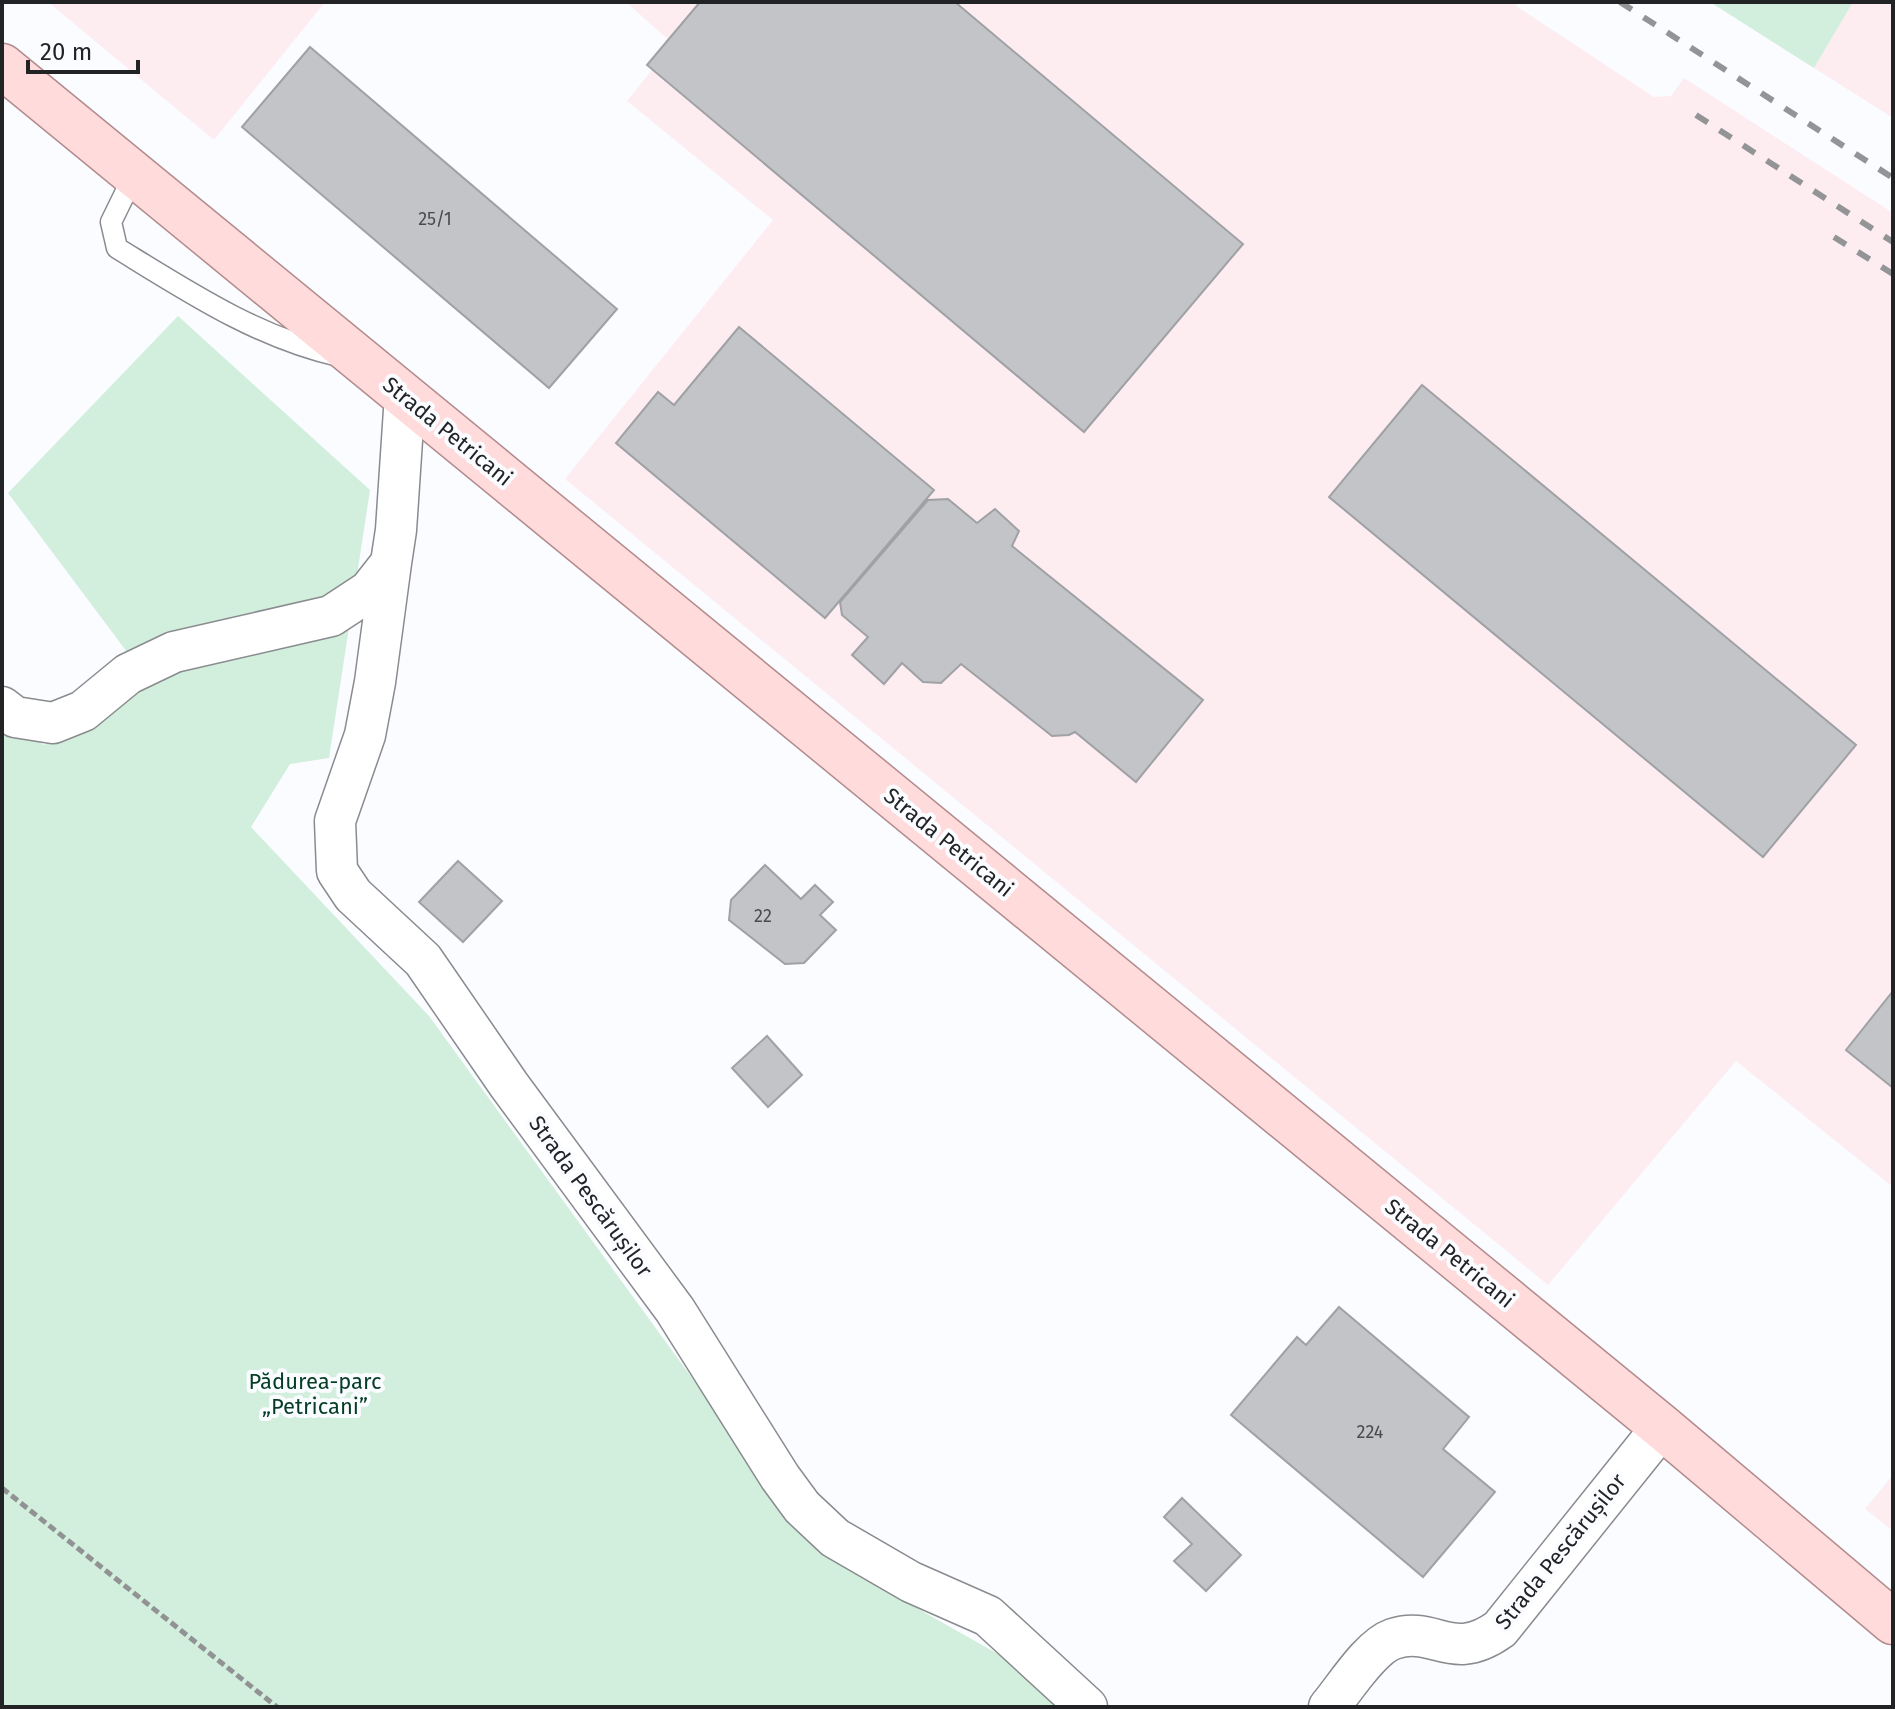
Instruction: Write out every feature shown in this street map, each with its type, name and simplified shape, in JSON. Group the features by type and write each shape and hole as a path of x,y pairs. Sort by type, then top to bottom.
{"main road":[{"name":"Strada Petricani","path":"2,66 1662,1427 1893,1622"}],"street":[{"name":"Strada Pescărușilor","path":"405,395 396,530 375,682 365,735 335,821 337,871 353,895 423,960 509,1085 675,1310 802,1507 835,1538 911,1582 988,1616 1087,1707"},
{"path":"2,707 15,717 53,723 83,711 128,674 174,652 331,616 369,591 391,563"},
{"name":"Strada Pescărușilor","path":"1329,1707 1372,1654 1392,1640 1415,1636 1461,1646 1482,1642 1500,1629 1662,1427"}],"lane":[{"path":"134,175 111,222 117,248 260,330 306,349 359,360"}],"path":[{"path":"2,1488 277,1707"}],"shaded area":[{"path":"48,2 325,2 214,140"},
{"path":"626,2 1516,2 1516,6 1654,97 1671,96 1684,78 1893,213 1893,1187 1736,1061 1548,1285 565,479 773,220 627,101 673,44"},
{"path":"1853,2 1893,2 1893,118 1814,68"},
{"path":"1893,1475 1893,1531 1865,1509"}],"green space":[{"path":"1710,2 1853,2 1814,68"},
{"name":"Pădurea-parc „Petricani”","path":"178,316 370,490 329,758 290,764 251,827 429,1016 819,1553 1039,1677 1071,1707 2,1707 2,715 44,745 148,680 8,493"}],"building":[{"path":"700,2 955,2 1243,244 1084,432 647,65"},
{"path":"310,47 617,309 549,388 242,127"},
{"path":"739,327 934,490 825,618 616,443 658,392 674,405"},
{"path":"1422,385 1856,745 1763,857 1329,497"},
{"path":"948,499 977,523 995,509 1019,531 1012,546 1203,700 1136,782 1075,732 1052,736 961,664 941,683 923,682 902,663 884,684 852,655 868,637 842,615 840,602 928,500"},
{"path":"458,861 502,901 463,942 419,902"},
{"path":"765,865 801,899 815,885 833,902 820,915 836,930 804,963 785,964 729,920 731,900"},
{"path":"1893,991 1893,1088 1846,1050"},
{"path":"767,1036 802,1075 768,1107 732,1068"},
{"path":"1339,1307 1469,1417 1443,1449 1495,1492 1423,1577 1231,1415 1297,1337 1306,1345"},
{"path":"1182,1498 1241,1555 1206,1591 1174,1561 1192,1544 1164,1517"}],"railway":[{"path":"1620,2 1893,178"},
{"path":"1696,115 1893,242"},
{"path":"1834,237 1893,274"}]}
